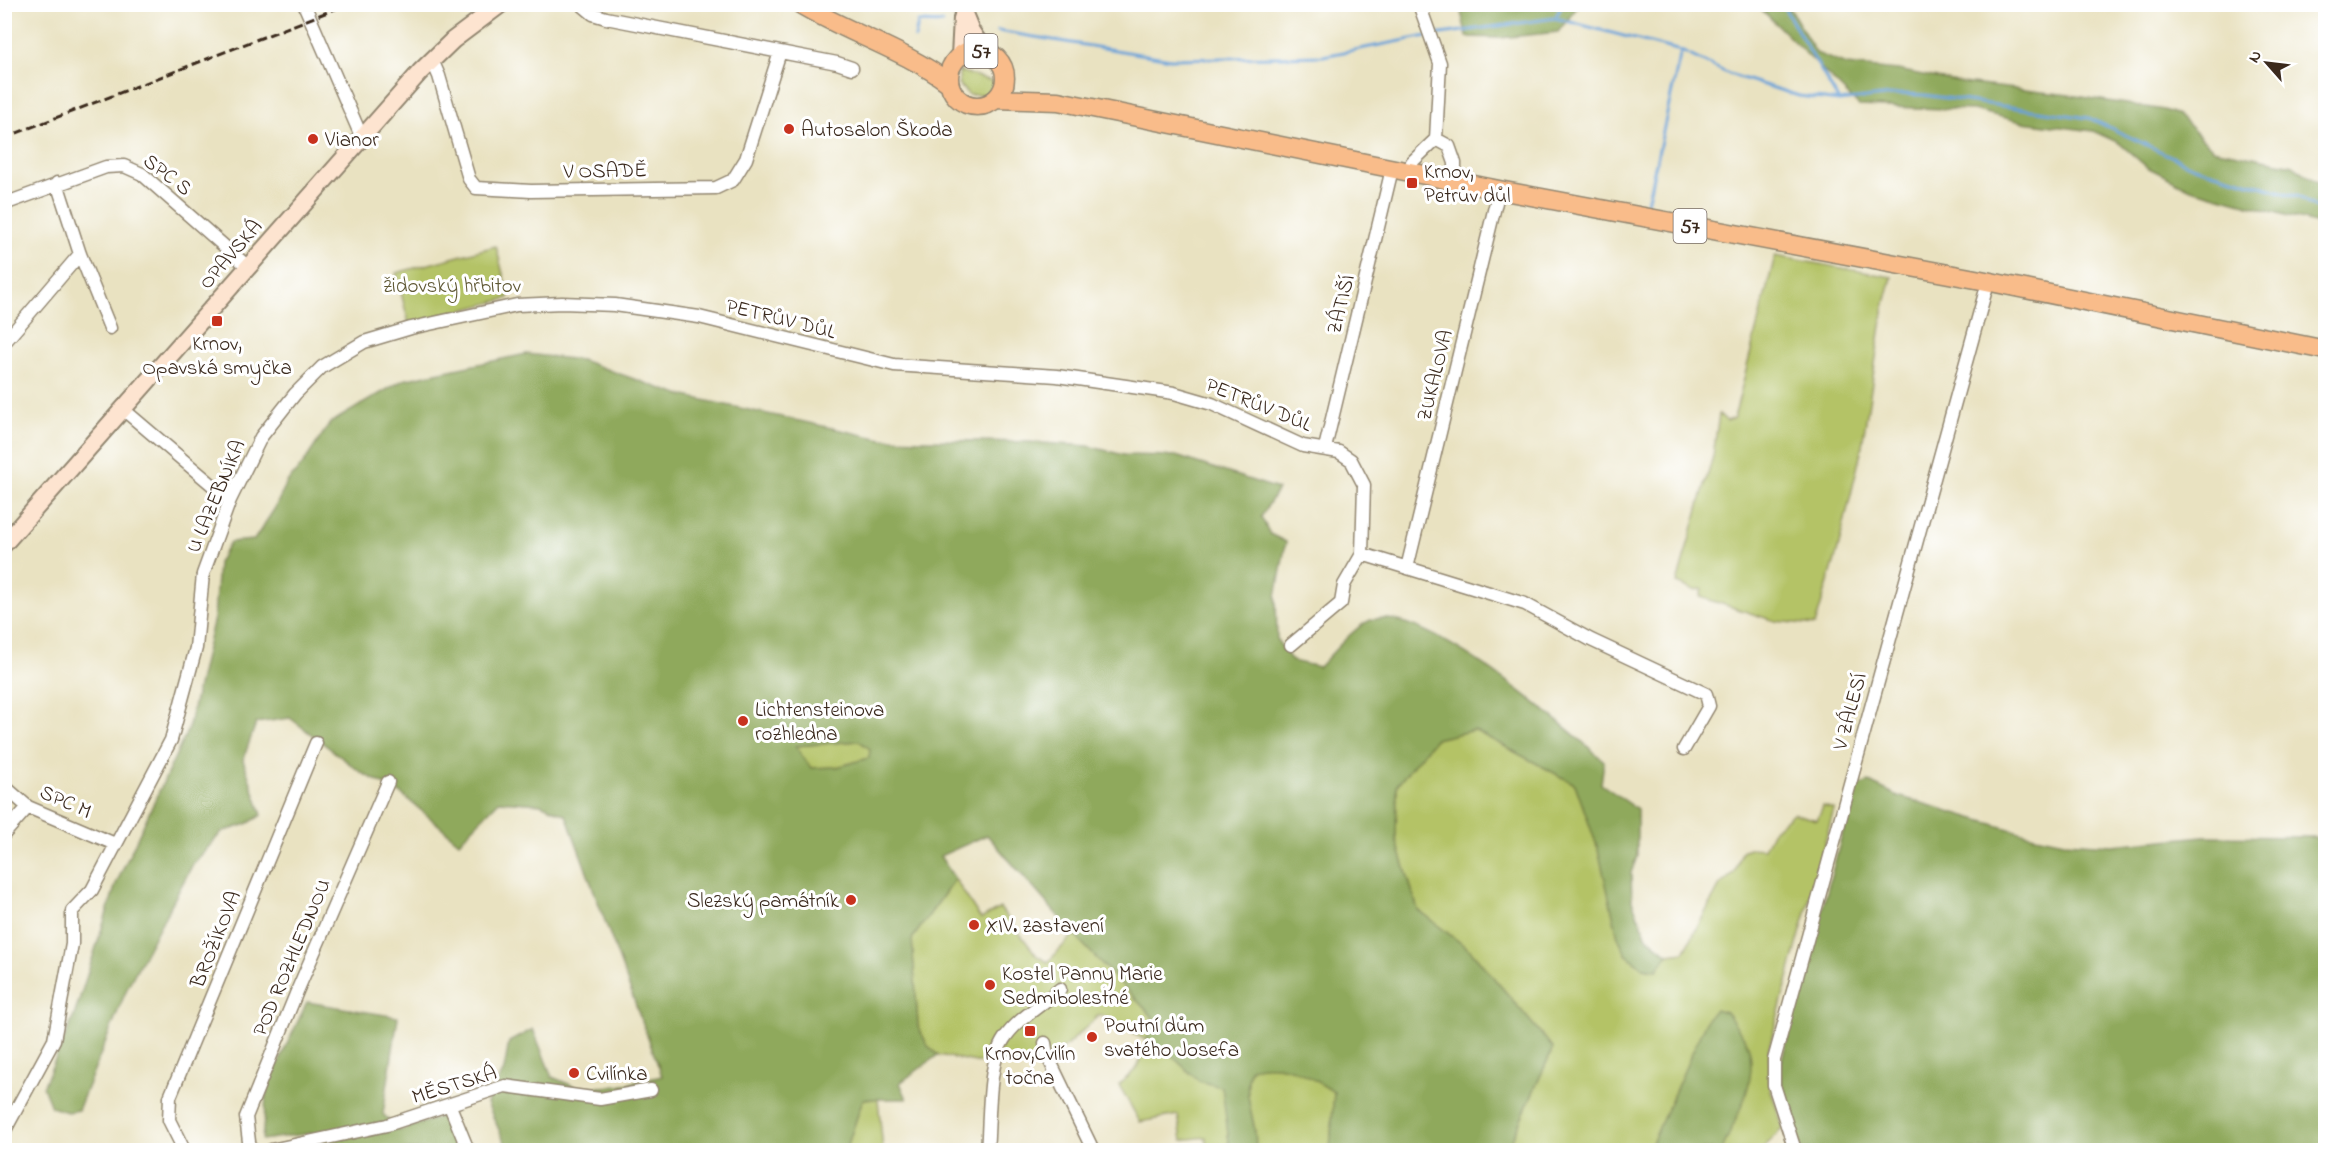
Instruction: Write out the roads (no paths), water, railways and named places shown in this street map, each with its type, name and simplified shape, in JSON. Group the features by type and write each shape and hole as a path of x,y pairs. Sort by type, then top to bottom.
{"main road":[{"name":"OPAVSKÁ","path":"4,544 432,60 453,40 501,4"},
{"name":"57","path":"800,4 864,38 903,55 949,83"},
{"path":"961,8 984,51"},
{"path":"958,57 961,8"},
{"name":"57","path":"903,55 937,61 958,57 969,51 984,51 1000,62 1005,76 1002,91 996,99 982,106 967,105 955,96 949,83 949,72 958,57"},
{"name":"57","path":"1005,76 1023,88 1058,101 1455,182 1988,282 2325,350"},
{"name":"57","path":"996,99 1058,101"}],"street":[{"path":"304,4 362,138"},
{"path":"581,4 601,17 852,68"},
{"path":"1401,171 1436,139 1440,63 1419,4"},
{"name":"V OSADĚ","path":"432,60 439,76 469,179 476,188 531,191 716,188 733,180 746,159 780,52"},
{"path":"1436,139 1449,146 1455,163 1455,182"},
{"name":"SPC S","path":"4,204 106,167 124,166 142,174 248,267"},
{"name":"ZÁTIŠÍ","path":"1325,448 1401,171"},
{"path":"57,183 80,254 110,328"},
{"name":"ZUKALOVA","path":"1407,568 1499,190"},
{"path":"4,344 80,254"},
{"name":"V ZÁLESÍ","path":"1795,1150 1774,1085 1774,1060 1988,282"},
{"name":"PETRŮV DŮL","path":"517,304 615,305 699,317 894,365 1057,376 1174,393 1212,404 1303,446 1339,452 1351,460 1359,471 1364,485 1362,554"},
{"name":"U LAZEBNÍKA","path":"6,1126 54,1040 72,944 72,911 92,890 171,740 196,648 203,574 230,500 261,438 295,394 322,367 364,342 411,328 517,304"},
{"path":"124,410 230,500"},
{"path":"1291,645 1341,603 1344,585 1362,554 1525,604 1591,640 1706,694 1709,706 1684,749"},
{"name":"BROŽÍKOVA","path":"184,1150 169,1120 170,1097 316,744"},
{"name":"POD ROZHLEDNOU","path":"250,1150 246,1117 298,989 388,782"},
{"name":"SPC M","path":"4,786 28,807 115,844"},
{"path":"4,834 28,807"},
{"path":"987,1150 995,1061 1003,1041 1017,1025 1060,989"},
{"path":"1045,1043 1047,1055 1093,1150"},
{"name":"MĚSTSKÁ","path":"272,1150 387,1125 505,1086 600,1099 651,1090"},
{"path":"450,1106 468,1150"}],"waterway":[{"path":"1555,18 1563,4"},
{"path":"1782,4 1839,101"},
{"path":"1434,35 1555,18 1681,51 1729,74 1799,96 1839,101 1902,94 1924,95 2089,118 2194,167 2299,197 2326,214"},
{"path":"915,38 918,22 943,23"},
{"path":"998,31 1171,59 1323,56 1427,36"},
{"path":"1645,212 1681,51"}],"railway":[{"path":"4,138 348,4"}],"place":[{"name":"Autosalon Škoda","path":"789,129"},
{"name":"Vianor","path":"313,139"},
{"name":"Krnov, Petrův důl","path":"1412,183"},
{"name":"Krnov, Opavská smyčka","path":"217,321"},
{"name":"Lichtensteinova rozhledna","path":"743,721"},
{"name":"Slezský památník","path":"851,900"},
{"name":"XIV. zastavení","path":"974,925"},
{"name":"Kostel Panny Marie Sedmibolestné","path":"990,985"},
{"name":"Krnov,Cvilín točna","path":"1030,1031"},
{"name":"Poutní dům svatého Josefa","path":"1092,1037"},
{"name":"Cvilínka","path":"574,1073"}],"park label":[{"name":"židovský hřbitov","path":"452,285"}]}
